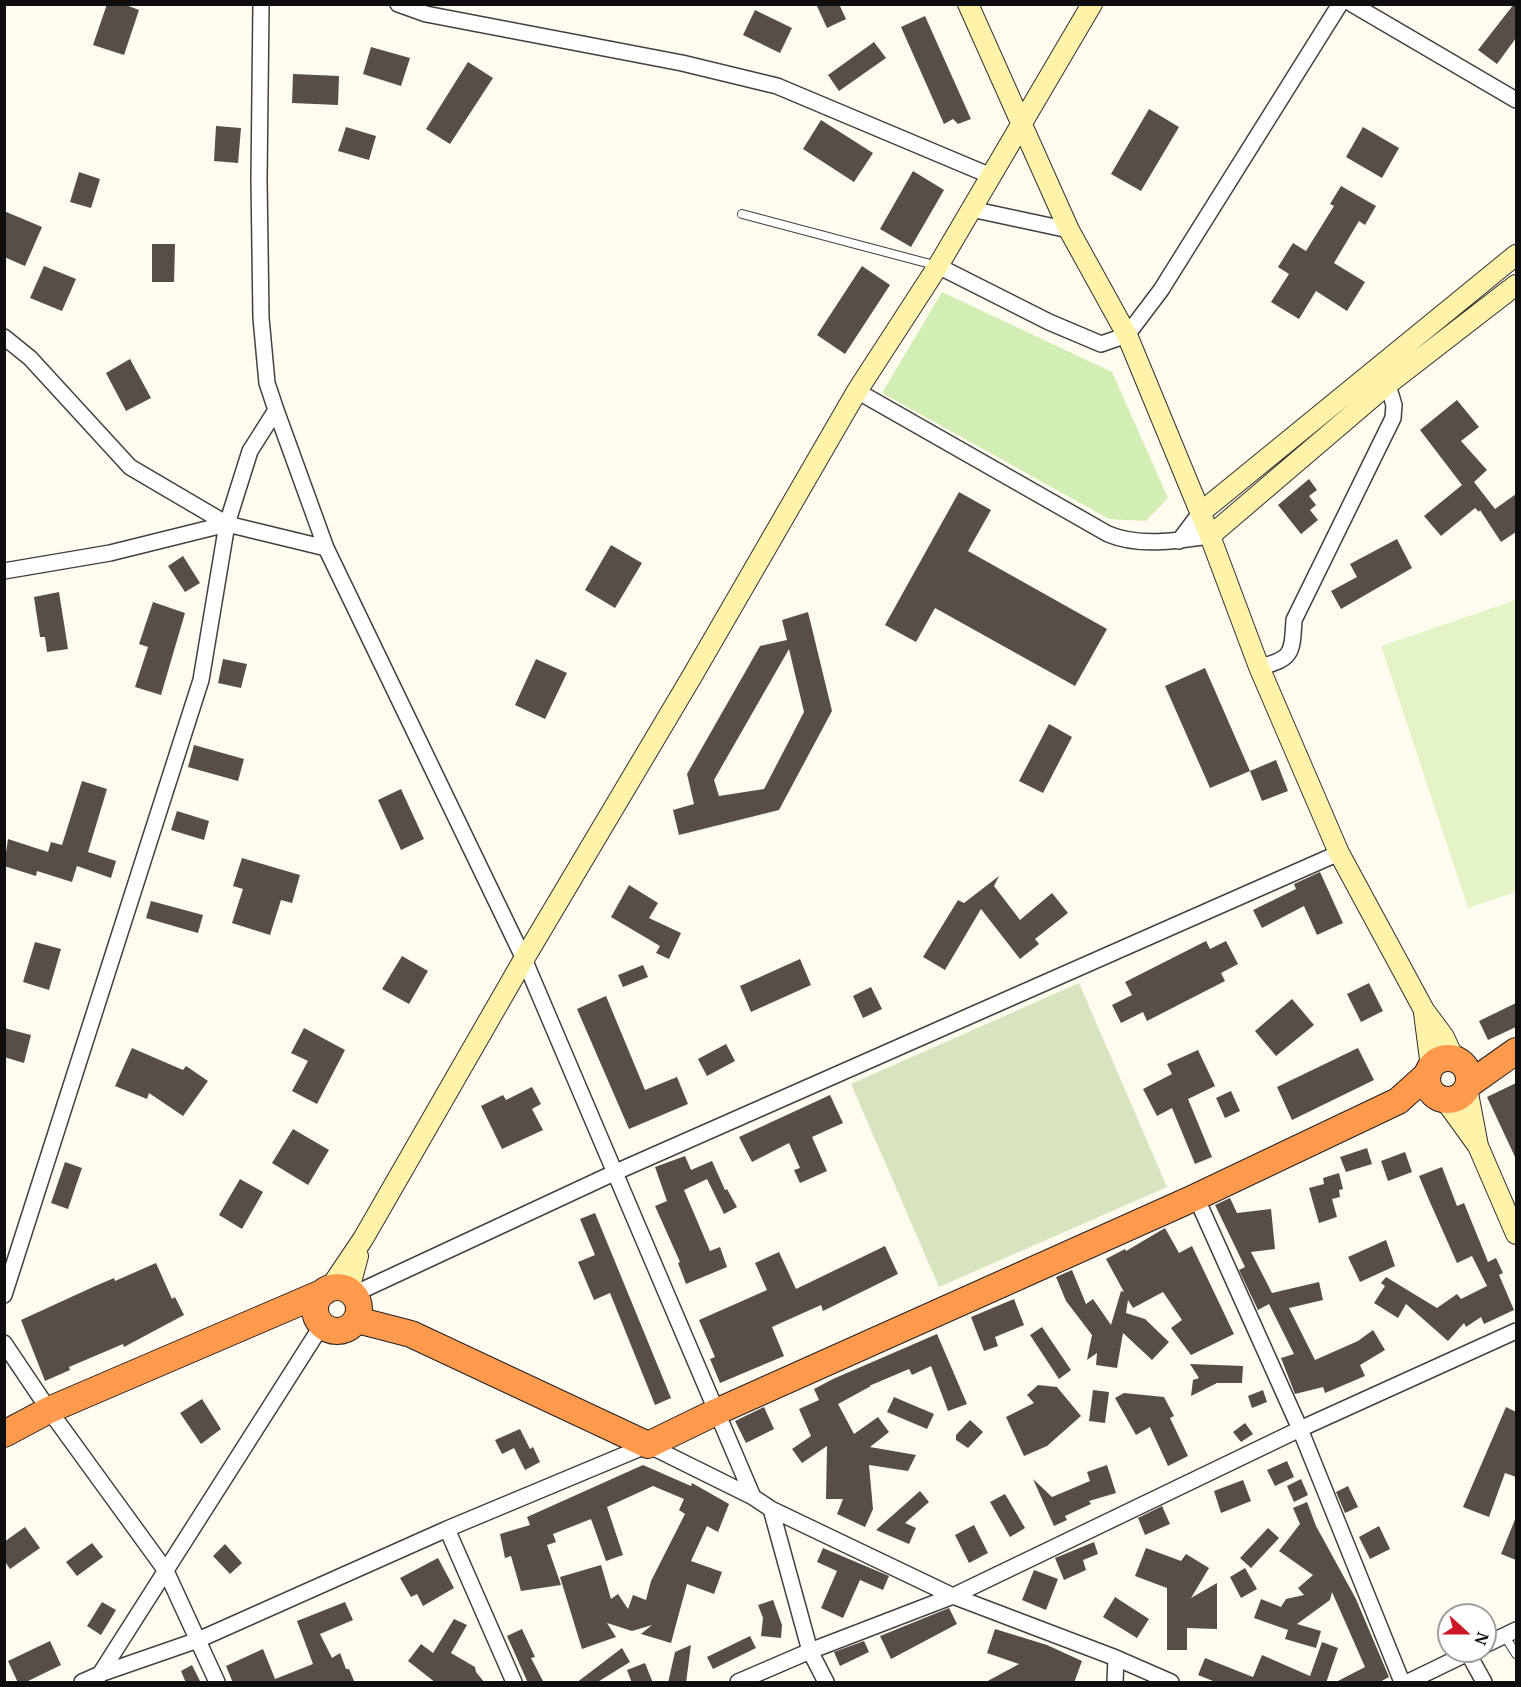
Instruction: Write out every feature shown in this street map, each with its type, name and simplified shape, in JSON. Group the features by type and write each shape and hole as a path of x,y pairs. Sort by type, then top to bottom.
{"highway":[{"path":"345,1297 347,1329 341,1331 327,1329 319,1321 316,1304 345,1297 411,1334 648,1446 716,1412 1196,1197 1398,1101 1452,1072 1513,1053"},
{"path":"1442,1099 1430,1089 1452,1072"},
{"path":"1398,1101 1442,1099"},
{"path":"4,1434 49,1410 270,1317 345,1297"},
{"path":"270,1317 319,1321"}],"main road":[{"path":"968,4 1069,230 1127,335 1210,536 1259,667 1339,852 1424,1010 1444,1037 1452,1072 1475,1119 1478,1146"},
{"path":"345,1297 363,1239 524,959 685,688 857,391 938,266 1092,4"},
{"path":"1200,513 1516,255"},
{"path":"1210,536 1388,384 1516,285"},
{"path":"1442,1099 1478,1146 1516,1234"}],"street":[{"path":"261,4 259,180 261,318 267,383 326,548 524,959 753,1497"},
{"path":"398,4 426,14 682,63 777,86 991,176"},
{"path":"938,266 1049,322 1101,344 1127,335 1161,290 1340,4"},
{"path":"1352,4 1516,100"},
{"path":"971,209 1069,230"},
{"path":"4,337 30,358 130,467 226,524 326,548"},
{"path":"1259,667 1282,661 1293,646 1294,621 1393,418 1394,405 1380,364"},
{"path":"857,391 1108,534 1128,541 1179,541 1210,536"},
{"path":"4,1295 201,680 226,524 250,452 276,410"},
{"path":"1179,541 1200,513"},
{"path":"4,570 110,553 226,524"},
{"path":"345,1297 616,1172 1339,852"},
{"path":"1196,1197 1300,1429 1402,1683"},
{"path":"98,1678 319,1321"},
{"path":"738,1683 810,1651 953,1596 1300,1429 1516,1331"},
{"path":"4,1343 49,1410 166,1570 218,1683"},
{"path":"82,1683 198,1640 447,1529 648,1446 753,1497 771,1509 953,1596 1116,1658 1171,1683"},
{"path":"771,1509 810,1651 826,1683"},
{"path":"447,1529 514,1683"},
{"path":"1115,1683 1116,1658"},
{"path":"1408,1683 1448,1663"},
{"path":"1475,1663 1484,1683"}],"lane":[{"path":"742,214 938,266"},
{"path":"1510,1633 1516,1654"}],"green space":[{"path":"942,292 1112,372 1168,498 1146,521 1109,519 882,393"},
{"path":"1516,600 1516,892 1468,908 1381,646"},
{"path":"1079,983 1167,1187 939,1287 851,1084"}],"building":[{"path":"107,4 123,4 139,10 124,55 93,45"},
{"path":"816,4 839,4 846,19 827,28"},
{"path":"1516,4 1516,38 1497,64 1478,50"},
{"path":"755,10 792,28 780,53 743,35"},
{"path":"925,16 971,119 958,124 953,119 944,124 901,27"},
{"path":"874,42 886,58 839,91 828,75"},
{"path":"371,47 410,58 401,86 363,74"},
{"path":"468,62 493,78 450,144 426,129"},
{"path":"293,74 339,76 338,105 292,103"},
{"path":"1149,109 1179,127 1141,191 1111,174"},
{"path":"821,120 873,153 854,182 803,149"},
{"path":"216,126 241,128 238,163 214,161"},
{"path":"346,127 376,136 369,160 338,151"},
{"path":"1363,127 1399,148 1382,178 1346,157"},
{"path":"913,171 944,190 911,247 880,229"},
{"path":"79,172 100,179 91,208 70,202"},
{"path":"1341,186 1376,206 1365,225 1359,221 1334,263 1365,282 1347,311 1316,291 1299,319 1271,302 1289,274 1278,267 1293,243 1306,251 1334,206 1330,204"},
{"path":"4,211 42,227 25,266 4,257"},
{"path":"152,244 175,244 174,282 152,282"},
{"path":"44,266 76,279 62,311 30,298"},
{"path":"862,266 890,285 845,354 817,335"},
{"path":"130,359 151,398 126,411 106,373"},
{"path":"1457,400 1479,427 1461,441 1487,470 1474,482 1495,509 1516,494 1516,532 1501,542 1480,510 1479,512 1475,508 1441,536 1424,516 1462,485 1420,430"},
{"path":"1309,479 1317,490 1309,496 1316,505 1310,510 1318,520 1301,534 1278,505"},
{"path":"959,492 991,510 968,551 1107,629 1075,686 935,608 916,642 885,625"},
{"path":"1397,539 1412,568 1341,609 1331,591 1357,577 1350,564"},
{"path":"611,545 642,563 615,608 585,590"},
{"path":"183,556 200,583 185,592 168,566"},
{"path":"59,592 68,649 47,652 45,637 40,637 34,597"},
{"path":"153,602 185,613 161,695 135,687 148,647 139,644"},
{"path":"808,612 832,711 779,810 679,835 673,810 694,804 687,774 760,646 787,640 782,620","holes":["789,649 804,712 764,789 719,796 714,780"]},
{"path":"223,659 247,664 241,688 218,683"},
{"path":"536,659 567,673 545,719 515,705"},
{"path":"1205,668 1250,771 1210,788 1165,686"},
{"path":"1049,724 1072,737 1043,793 1019,781"},
{"path":"194,745 244,759 238,781 188,767"},
{"path":"1276,760 1288,791 1262,801 1250,771"},
{"path":"82,781 107,789 88,852 116,861 111,878 77,866 72,882 37,871 36,876 4,866 8,839 48,852 51,842 62,845"},
{"path":"401,789 424,839 401,850 378,800"},
{"path":"177,811 209,821 204,840 171,830"},
{"path":"242,858 300,875 292,903 281,900 270,935 232,923 243,889 233,886"},
{"path":"1320,872 1343,923 1317,935 1304,906 1262,928 1253,910 1296,889 1294,884"},
{"path":"999,876 994,886 1020,920 1052,893 1068,913 1035,939 1039,944 1020,959 981,909 945,970 923,957 958,900 964,903"},
{"path":"629,885 658,903 649,918 681,933 669,959 656,953 660,946 611,917"},
{"path":"151,901 203,915 198,933 146,918"},
{"path":"1206,941 1210,949 1226,941 1238,964 1221,973 1225,981 1147,1021 1143,1012 1121,1023 1112,1005 1132,995 1125,982"},
{"path":"35,942 61,949 49,990 23,982"},
{"path":"402,956 428,971 409,1004 382,989"},
{"path":"800,959 811,985 751,1012 740,986"},
{"path":"643,965 648,977 623,987 618,975"},
{"path":"1369,983 1383,1011 1361,1022 1347,994"},
{"path":"871,987 882,1009 863,1018 853,996"},
{"path":"606,996 645,1090 677,1077 688,1104 629,1129 577,1009"},
{"path":"1292,999 1314,1025 1276,1056 1255,1031"},
{"path":"1516,1003 1516,1027 1488,1040 1479,1021"},
{"path":"4,1028 31,1035 24,1063 4,1057"},
{"path":"304,1028 345,1050 317,1104 292,1091 308,1061 291,1053"},
{"path":"726,1044 735,1061 707,1076 698,1059"},
{"path":"132,1048 183,1070 186,1066 208,1081 183,1116 149,1093 147,1099 115,1086"},
{"path":"1358,1048 1374,1080 1292,1120 1277,1087"},
{"path":"1198,1050 1215,1086 1188,1099 1212,1157 1195,1164 1172,1108 1157,1116 1143,1089 1172,1074 1167,1064"},
{"path":"1516,1083 1516,1159 1487,1097"},
{"path":"532,1087 541,1104 532,1109 543,1130 502,1149 481,1106 503,1095 506,1100"},
{"path":"1231,1091 1240,1111 1225,1118 1216,1098"},
{"path":"830,1095 843,1123 812,1137 827,1171 800,1183 794,1170 800,1168 789,1143 752,1162 739,1137"},
{"path":"293,1129 329,1150 308,1185 272,1163"},
{"path":"1367,1148 1372,1164 1346,1172 1340,1157"},
{"path":"1405,1152 1412,1172 1388,1181 1381,1161"},
{"path":"685,1156 691,1170 712,1161 725,1190 727,1189 737,1207 724,1214 707,1179 684,1190 710,1251 720,1247 727,1267 686,1284 678,1263 680,1262 655,1206 667,1201 655,1167"},
{"path":"65,1162 82,1168 68,1209 51,1203"},
{"path":"1442,1167 1457,1206 1464,1203 1488,1262 1496,1258 1503,1273 1499,1275 1514,1310 1484,1324 1481,1317 1466,1327 1464,1323 1448,1341 1406,1304 1398,1318 1374,1303 1385,1286 1381,1283 1386,1277 1437,1308 1457,1294 1461,1299 1487,1286 1472,1256 1457,1263 1419,1176"},
{"path":"1339,1173 1343,1189 1339,1190 1340,1197 1332,1199 1337,1217 1319,1223 1309,1188 1324,1184 1323,1178"},
{"path":"240,1179 263,1192 242,1229 219,1215"},
{"path":"1230,1198 1237,1213 1271,1209 1275,1249 1251,1252 1272,1293 1319,1282 1323,1300 1289,1308 1315,1360 1358,1341 1373,1330 1385,1350 1360,1365 1365,1376 1325,1393 1323,1387 1295,1394 1281,1358 1294,1354 1269,1304 1258,1310 1239,1270 1245,1267 1215,1205"},
{"path":"595,1213 671,1398 655,1405 610,1293 594,1300 578,1262 595,1255 580,1219"},
{"path":"1165,1228 1179,1253 1192,1246 1234,1334 1191,1355 1171,1328 1182,1320 1163,1292 1133,1308 1128,1300 1126,1313 1145,1319 1169,1342 1152,1360 1123,1333 1117,1368 1096,1365 1097,1353 1087,1360 1092,1335 1066,1301 1056,1277 1072,1270 1086,1304 1093,1299 1111,1325 1121,1291 1124,1292 1106,1259 1125,1249 1126,1251"},
{"path":"1386,1240 1395,1266 1360,1282 1348,1257"},
{"path":"885,1246 898,1274 823,1311 821,1305 772,1327 784,1356 720,1383 710,1359 715,1357 699,1320 767,1290 755,1263 779,1252 796,1289"},
{"path":"156,1263 172,1299 175,1297 184,1315 124,1347 123,1344 69,1367 70,1370 45,1381 21,1320 114,1278 115,1281"},
{"path":"1014,1299 1024,1325 995,1337 998,1346 984,1351 971,1317"},
{"path":"1042,1327 1071,1370 1059,1379 1030,1335"},
{"path":"937,1334 967,1404 948,1411 931,1366 912,1375 909,1369 869,1386 871,1386 838,1404 854,1434 878,1417 889,1432 870,1447 916,1455 908,1471 869,1465 873,1509 865,1527 837,1514 843,1499 826,1499 827,1446 802,1463 792,1449 811,1436 799,1409 819,1400 814,1389"},
{"path":"1190,1364 1243,1366 1242,1383 1217,1383 1191,1396 1193,1380 1199,1378"},
{"path":"1038,1385 1057,1387 1081,1416 1047,1446 1024,1456 1006,1417 1034,1403 1027,1395"},
{"path":"1093,1390 1109,1392 1105,1423 1089,1421"},
{"path":"1263,1390 1267,1402 1252,1408 1248,1396"},
{"path":"1124,1393 1164,1397 1174,1416 1170,1418 1188,1456 1168,1466 1150,1427 1136,1435 1115,1398"},
{"path":"894,1397 934,1414 927,1429 887,1412"},
{"path":"202,1399 221,1429 201,1444 180,1413"},
{"path":"764,1407 774,1429 746,1443 735,1421"},
{"path":"1506,1407 1516,1412 1516,1477 1505,1473 1489,1517 1463,1507"},
{"path":"970,1420 983,1432 968,1448 956,1440 956,1435"},
{"path":"1245,1423 1253,1434 1241,1442 1233,1432"},
{"path":"520,1429 530,1449 533,1447 540,1462 525,1470 514,1448 502,1454 495,1440"},
{"path":"1287,1461 1294,1477 1275,1486 1267,1470"},
{"path":"643,1465 691,1486 692,1483 729,1504 718,1532 707,1526 691,1561 722,1572 714,1594 687,1584 671,1643 641,1634 652,1625 632,1631 607,1623 616,1637 582,1649 560,1577 601,1565 611,1599 618,1594 628,1609 633,1595 646,1600 651,1581 685,1514 679,1510 684,1499 653,1486 607,1507 623,1555 606,1561 591,1519 553,1534 556,1542 547,1545 561,1585 521,1591 511,1556 505,1558 500,1534 530,1525 527,1517"},
{"path":"1107,1465 1116,1493 1089,1501 1091,1504 1065,1516 1067,1520 1054,1526 1033,1479 1052,1497 1090,1481 1087,1472"},
{"path":"1301,1479 1308,1495 1294,1502 1287,1486"},
{"path":"1243,1480 1251,1501 1221,1513 1214,1491"},
{"path":"1348,1486 1358,1507 1345,1513 1336,1492"},
{"path":"920,1491 929,1502 905,1523 916,1528 909,1544 876,1530"},
{"path":"1005,1494 1025,1528 1010,1537 990,1502"},
{"path":"1307,1502 1316,1526 1356,1599 1389,1677 1378,1683 1334,1683 1365,1667 1332,1592 1330,1600 1297,1624 1321,1631 1316,1648 1285,1639 1288,1630 1254,1618 1261,1599 1281,1607 1286,1599 1304,1595 1298,1588 1313,1575 1279,1551 1300,1524 1293,1508"},
{"path":"1162,1506 1170,1524 1145,1535 1138,1518"},
{"path":"1516,1517 1516,1560 1501,1554"},
{"path":"974,1525 988,1553 969,1563 955,1535"},
{"path":"1379,1526 1390,1549 1370,1559 1359,1537"},
{"path":"25,1527 40,1548 10,1569 4,1560 4,1542"},
{"path":"1268,1528 1279,1538 1251,1568 1240,1558"},
{"path":"1094,1542 1098,1554 1083,1560 1086,1570 1064,1580 1055,1558"},
{"path":"92,1543 103,1557 77,1576 66,1562"},
{"path":"225,1544 242,1563 230,1574 213,1556"},
{"path":"823,1548 889,1576 883,1590 860,1580 843,1618 821,1608 837,1571 817,1562"},
{"path":"1146,1548 1181,1561 1186,1554 1209,1568 1191,1598 1217,1583 1217,1629 1187,1628 1187,1650 1167,1650 1167,1588 1135,1576"},
{"path":"438,1558 454,1588 423,1606 417,1594 411,1597 400,1578"},
{"path":"1245,1568 1257,1589 1241,1598 1230,1577"},
{"path":"1034,1570 1058,1579 1046,1610 1022,1600"},
{"path":"1115,1597 1149,1619 1137,1638 1103,1617"},
{"path":"773,1600 782,1625 781,1638 761,1636 763,1618 758,1605"},
{"path":"102,1602 116,1610 101,1635 87,1626"},
{"path":"345,1602 353,1620 320,1634 332,1658 340,1653 355,1683 233,1683 226,1666 263,1649 275,1679 313,1664 297,1621"},
{"path":"949,1608 957,1624 891,1659 880,1636"},
{"path":"454,1619 467,1625 451,1653 475,1667 476,1672 485,1683 436,1683 408,1661 421,1644 433,1653"},
{"path":"522,1629 535,1657 531,1658 544,1683 528,1683 507,1636"},
{"path":"995,1629 1047,1645 1082,1661 1074,1683 984,1683 1019,1664 987,1653"},
{"path":"750,1636 756,1648 713,1669 707,1657"},
{"path":"50,1641 61,1665 24,1683 18,1683 8,1661"},
{"path":"864,1641 869,1652 840,1666 834,1652"},
{"path":"1322,1642 1338,1648 1326,1683 1218,1683 1198,1675 1205,1658 1253,1677 1262,1655 1310,1676"},
{"path":"691,1645 686,1683 668,1683 675,1652"},
{"path":"622,1648 630,1662 596,1683 576,1683"},
{"path":"645,1663 653,1683 632,1683 627,1670"},
{"path":"192,1665 201,1683 186,1683 181,1671"}]}
